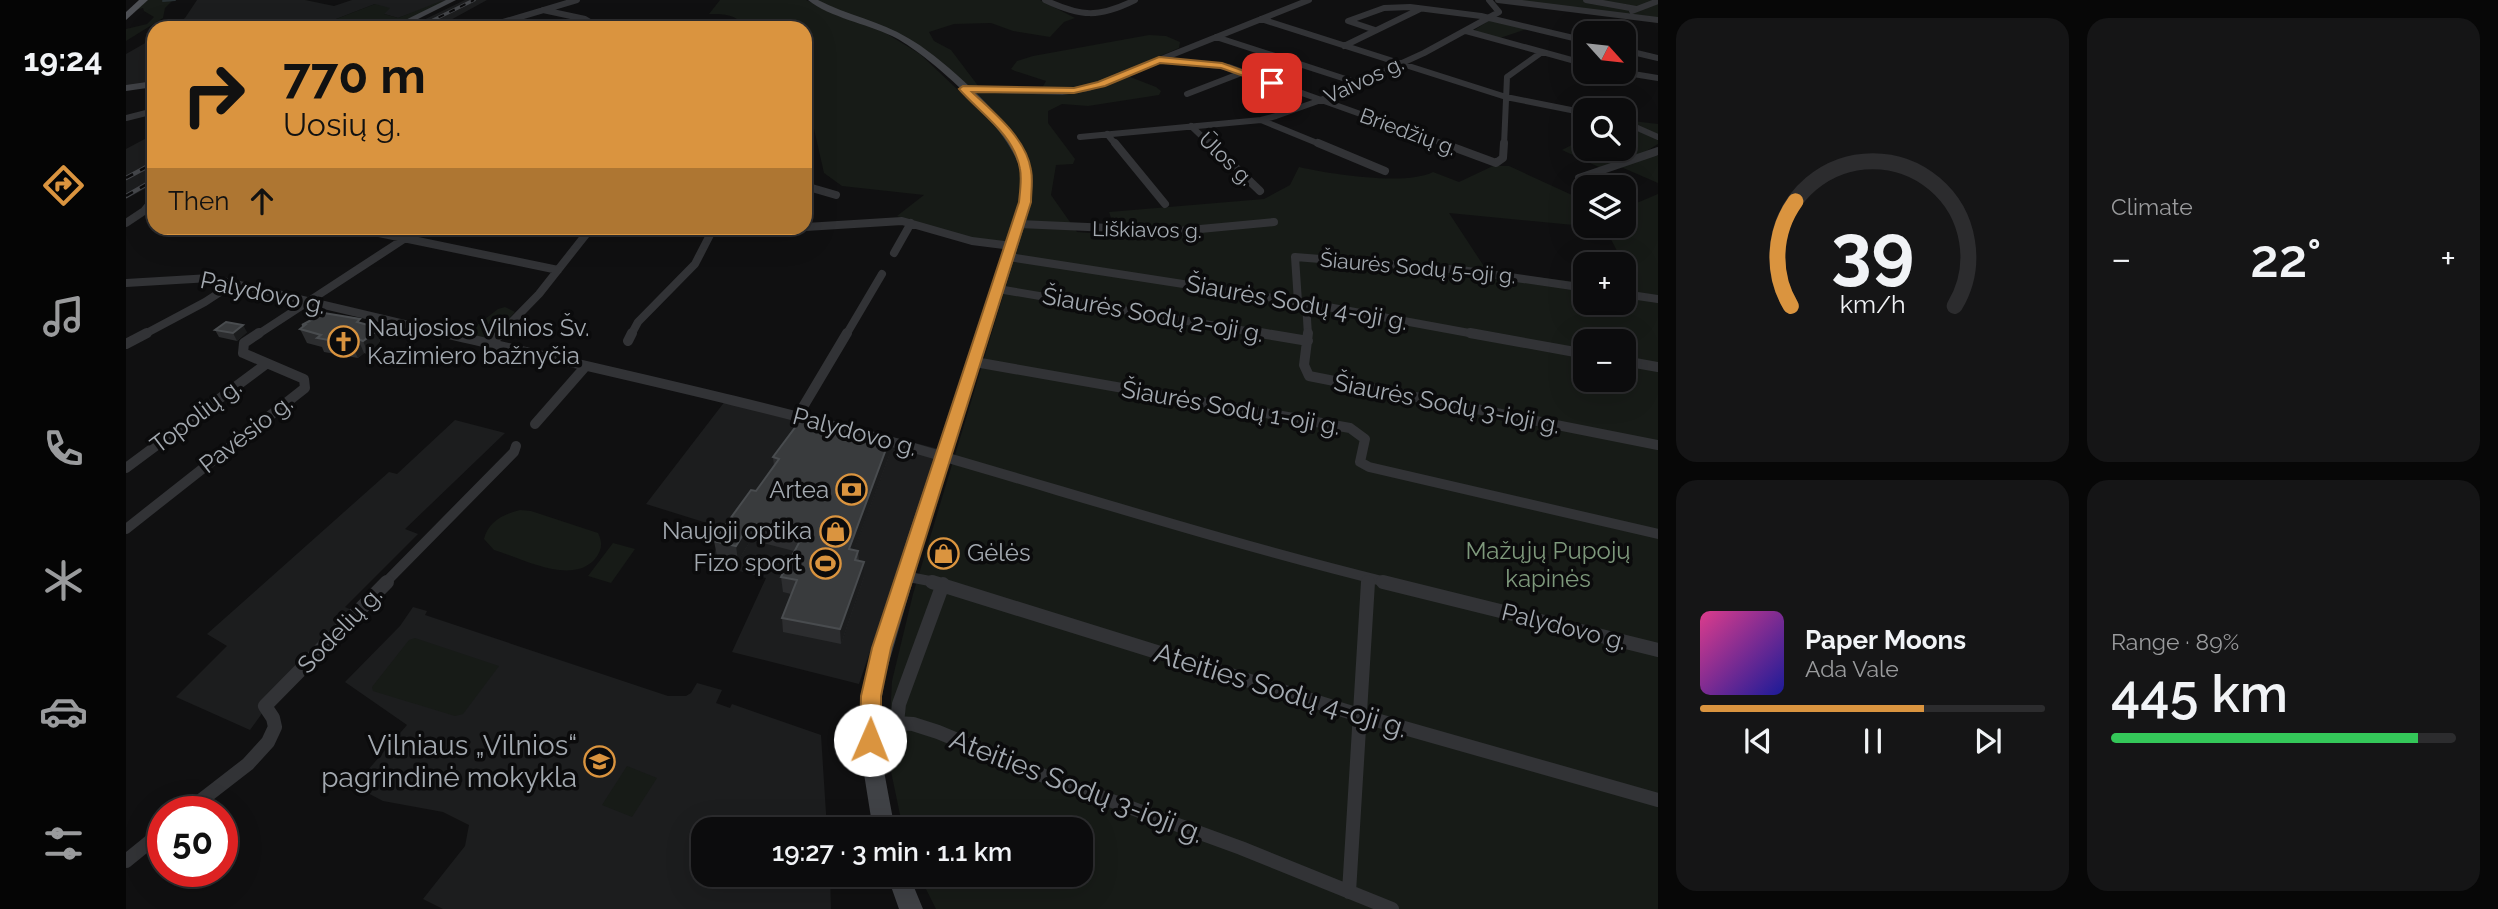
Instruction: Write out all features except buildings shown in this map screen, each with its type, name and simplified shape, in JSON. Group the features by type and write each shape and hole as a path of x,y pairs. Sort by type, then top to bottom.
{"main road":[{"path":"126,7 134,0"},
{"path":"126,17 144,0"},
{"path":"408,21 452,0"},
{"path":"813,0 906,40 930,58 1006,131 1022,156 1027,184 1019,224 874,676 870,725 873,776 881,817"},
{"path":"126,88 147,85"},
{"path":"903,887 911,909"}],"street":[{"path":"504,21 577,0"},
{"path":"1045,0 1086,16 1122,7 1135,0"},
{"path":"963,89 1074,90 1102,84 1309,0"},
{"path":"1489,0 1499,9 1490,18"},
{"path":"1498,0 1658,20"},
{"path":"1586,0 1636,9"},
{"path":"1623,15 1658,1"},
{"path":"1375,30 1348,21 1384,8 1422,8 1490,18 1573,38"},
{"path":"1344,46 1422,8"},
{"path":"540,9 588,21"},
{"name":"Vaivos g.","path":"1080,136 1261,120 1282,115 1399,64 1490,18"},
{"path":"1261,19 1507,97 1573,110"},
{"path":"1466,31 1573,60"},
{"path":"1216,37 1358,83"},
{"path":"1507,97 1509,74 1542,52"},
{"path":"1636,53 1658,58"},
{"name":"Briedžių g.","path":"1159,60 1215,65 1244,72 1496,163 1503,158 1507,97"},
{"path":"1187,94 1244,72"},
{"path":"1636,74 1658,78"},
{"path":"126,118 147,113"},
{"path":"1261,120 1385,171"},
{"name":"Ūlos g.","path":"1191,126 1260,191"},
{"path":"1636,126 1658,137"},
{"path":"1107,134 1165,204"},
{"path":"1585,175 1658,151"},
{"path":"812,188 836,195"},
{"path":"126,223 147,207"},
{"name":"Šiaurės Sodų 4-oji g.","path":"812,227 852,226 890,220 911,223 1010,251 1573,352"},
{"name":"Liškiavos g.","path":"1019,224 1163,233 1236,229 1274,222"},
{"path":"894,253 911,223"},
{"path":"387,235 558,270"},
{"path":"490,344 558,270 586,235"},
{"path":"628,341 638,323 695,264 708,235"},
{"path":"307,301 404,239"},
{"name":"Šiaurės Sodų 5-oji g.","path":"1302,302 1295,257 1461,270 1573,286"},
{"path":"797,417 882,274"},
{"name":"Palydovo g.","path":"126,283 190,277 210,278 797,417 1368,578 1658,650"},
{"path":"126,344 205,302 234,283"},
{"name":"Šiaurės Sodų 2-oji g.","path":"998,289 1308,341"},
{"path":"1636,296 1658,299"},
{"name":"Pavėsio g.","path":"126,529 304,388 304,379 243,353 244,343 307,301"},
{"name":"Šiaurės Sodų 3-ioji g.","path":"1302,302 1308,341 1304,365 1309,376 1658,445"},
{"name":"Šiaurės Sodų 1-oji g.","path":"975,362 1350,428 1365,439 1360,462 1369,467 1658,534"},
{"path":"1636,363 1658,367"},
{"name":"Topolių g.","path":"126,468 266,364"},
{"path":"534,424 585,367"},
{"name":"Sodelių g.","path":"205,796 260,750 275,729 274,717 265,706 514,452 516,446"},
{"name":"Ateities Sodų 4-oji g.","path":"905,576 943,584 1362,716 1658,800"},
{"path":"1349,892 1362,716 1368,578"},
{"path":"897,723 899,704 943,584"},
{"name":"Ateities Sodų 3-ioji g.","path":"870,725 897,723 931,729 1061,783 1241,848 1392,909"},
{"path":"126,862 147,844"}],"shaded area":[{"path":"197,0 305,0 334,6 352,0 449,0 398,18 384,14 375,4 331,21 181,21"},
{"path":"465,0 487,0 449,21 422,21"},
{"path":"147,42 147,83 126,86 126,54"},
{"path":"147,138 147,188 126,199 126,149"},
{"path":"729,396 939,449 859,684 732,652 766,578 709,563 726,529 646,504"},
{"path":"455,420 505,433 405,529 418,534 345,607 356,612 278,691 250,730 176,697 227,646 207,634 389,472 397,474"},
{"name":"Vilniaus „Vilnios“ pagrindinė mokykla","path":"413,607 427,611 425,615 668,696 686,696 697,683 722,690 716,703 730,708 732,704 821,735 826,817 691,817 691,887 830,887 831,909 443,909 423,899 465,846 469,825 443,812 383,801 354,786 407,725 345,682 400,626"}],"green space":[{"path":"147,0 173,0 165,8 163,18 158,21 150,21 154,17 143,8 136,10"},
{"path":"720,0 806,0 884,32 920,54 999,129 1015,153 1022,183 1020,200 1006,244 958,236 897,216 924,195 842,186 824,173 812,127 812,21 739,21 730,16 709,14"},
{"name":"Mažųjų Pupojų kapinės","path":"816,0 1040,0 1075,18 1064,22 1050,37 1013,31 991,23 954,24 929,32 934,41 951,50 979,87 1039,93 1046,81 1011,69 1017,61 1149,35 1166,36 1180,42 1179,48 1120,73 1156,87 1161,91 1159,95 1088,106 1062,104 1048,111 1048,123 1075,159 1073,164 1056,165 1051,195 1077,232 1117,235 1109,212 1264,199 1290,185 1299,167 1329,173 1387,178 1421,176 1433,172 1459,182 1493,166 1509,166 1573,195 1573,225 1449,213 1487,271 1573,282 1573,315 1636,315 1636,252 1618,252 1610,238 1636,238 1636,203 1658,194 1658,909 936,909 925,887 1093,887 1093,817 900,817 888,757 892,681 913,594 1030,201 1031,168 1023,146 1015,134 923,48"},
{"path":"1501,0 1658,0 1658,20"},
{"path":"441,1 445,2 403,21 331,21 375,4 390,8 384,14 398,18"},
{"path":"1490,20 1527,29 1500,38 1473,31"},
{"path":"147,24 147,28 126,41 126,29"},
{"path":"1636,121 1658,124 1658,144 1645,152 1658,156 1658,183 1614,164 1601,168 1586,161 1636,161 1636,134 1643,128 1636,125"},
{"path":"1573,144 1573,155 1562,150"},
{"path":"505,307 515,312 490,339 439,329 445,326 471,330 498,309"},
{"path":"520,510 531,511 598,533 601,543 597,556 585,567 560,570 546,568 494,550 484,539 489,528 502,516"},
{"path":"613,543 635,549 611,583 588,576"},
{"path":"415,638 499,666 463,714 455,716 373,691 372,687 409,640"},
{"path":"627,766 657,778 632,817 602,805"}],"waterway":[{"path":"163,1 175,0"}],"railway":[{"path":"431,21 474,0"},
{"path":"126,178 147,167"},
{"path":"126,196 147,184"}],"place":[{"name":"Naujosios Vilnios Šv. Kazimiero bažnyčia","path":"344,342"},
{"name":"Artea","path":"852,490"},
{"name":"Naujoji optika","path":"835,531"},
{"name":"Gėlės","path":"944,553"},
{"name":"Fizo sport","path":"825,563"},
{"name":"Vilniaus „Vilnios“ pagrindinė mokykla","path":"600,761"}],"route":[{"path":"870,740 871,696 882,648 1025,202 1026,169 1018,148 1006,131 963,89 1062,92 1102,84 1159,60 1222,66 1272,83"}]}
